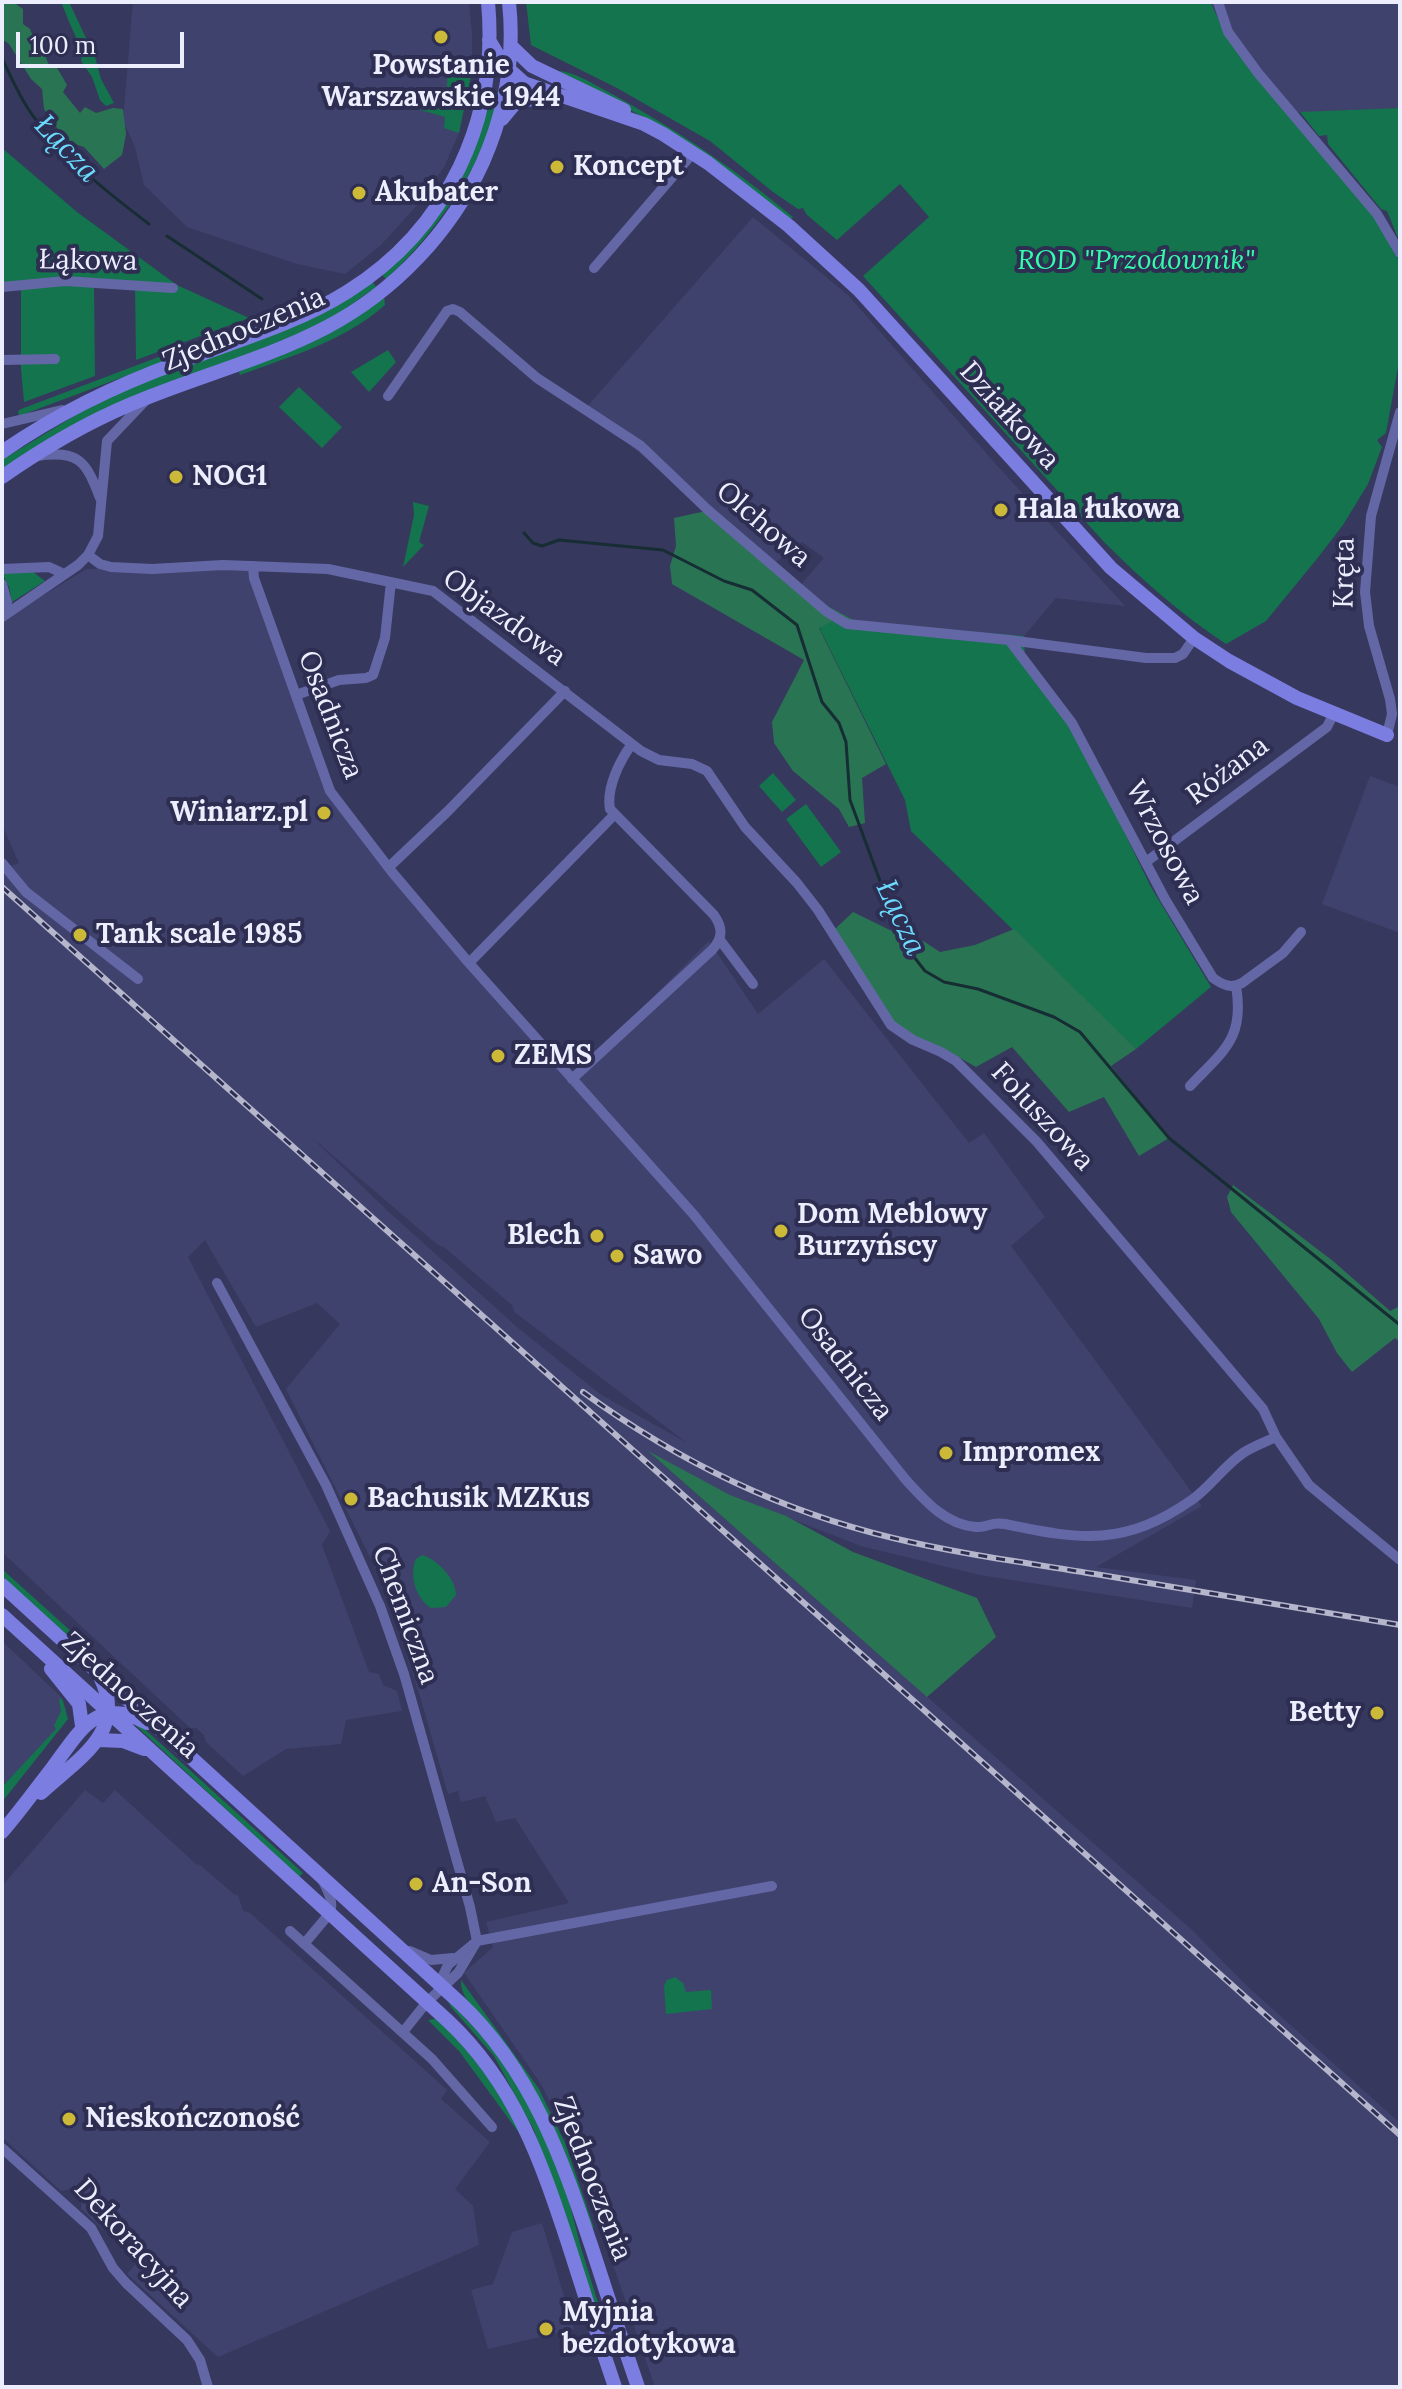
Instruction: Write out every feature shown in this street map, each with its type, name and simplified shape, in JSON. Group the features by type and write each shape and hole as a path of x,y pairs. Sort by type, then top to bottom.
{"main road":[{"name":"Zjednoczenia","path":"2,452 83,402 129,381 294,319 371,275 421,225 449,186 472,141 484,97 489,40 488,2"},
{"name":"Zjednoczenia","path":"2,477 93,421 307,337 374,297 435,240 479,170 497,126 510,72 509,2"},
{"name":"Działkowa","path":"489,40 510,72 524,83 644,124"},
{"name":"Działkowa","path":"511,46 532,66 628,112 693,153 789,226 859,290 1111,568 1194,638 1264,681 1333,715 1387,735"},
{"path":"484,97 498,79 532,66"},
{"path":"497,126 517,101 561,97"},
{"name":"Zjednoczenia","path":"2,1585 441,1985 506,2055 542,2114 571,2185 638,2387"},
{"name":"Zjednoczenia","path":"2,1615 431,2005 479,2054 524,2124 539,2157 615,2387"},
{"path":"19,1631 79,1704 82,1726"},
{"path":"6,1828 98,1740 110,1713 108,1698 97,1671"},
{"path":"6,1828 82,1726 110,1713 136,1717 164,1733"},
{"path":"98,1740 123,1741 153,1752"}],"street":[{"path":"1218,2 1228,32 1258,73 1378,216 1400,253"},
{"path":"594,268 693,153"},
{"name":"Łąkowa","path":"2,287 65,281 173,288"},
{"name":"Olchowa","path":"388,396 447,311 453,309 537,378 641,446 708,510 827,612 847,624 1009,640 1146,658 1175,658 1183,654 1194,638"},
{"path":"2,360 55,359"},
{"path":"2,616 88,555 98,536 107,441 150,397"},
{"path":"2,424 45,415 83,402"},
{"name":"Kręta","path":"1387,735 1392,714 1390,699 1369,626 1365,592 1371,516 1400,412"},
{"path":"31,457 57,454 79,460 91,475 100,500"},
{"name":"Objazdowa","path":"88,555 100,564 111,567 328,569 437,593 632,744"},
{"name":"Osadnicza","path":"253,566 254,578 330,791 469,963 694,1215 928,1504 965,1526 982,1527 993,1522 1065,1537 1110,1536 1165,1515 1192,1500 1243,1453 1276,1437"},
{"path":"2,569 49,567 64,574"},
{"path":"296,695 339,680 373,675 385,638 391,582"},
{"path":"2,584 7,602 2,616"},
{"name":"Wrzosowa","path":"1009,640 1072,723 1171,910 1213,978 1223,986 1236,986"},
{"path":"389,867 565,691"},
{"name":"Różana","path":"1146,862 1327,727 1333,715"},
{"path":"632,744 625,753 611,789 609,800 615,814 714,915 720,924 720,940 753,984"},
{"name":"Foluszowa","path":"632,744 659,760 692,764 707,771 745,827 807,895 891,1025 913,1040 956,1061 1037,1142 1263,1409 1276,1437 1309,1485 1400,1560"},
{"path":"469,963 615,814"},
{"path":"2,863 26,892 138,979"},
{"path":"1190,1086 1229,1045 1236,1033 1239,1014 1236,986 1283,953 1301,932"},
{"path":"572,1079 720,940"},
{"name":"Chemiczna","path":"217,1283 326,1485 380,1606 404,1674 477,1941"},
{"name":"Zjednoczenia","path":"318,1873 329,1892 332,1907 329,1912"},
{"path":"403,2032 431,2005 441,1985 443,1971 453,1958 477,1941 772,1886"},
{"path":"304,1944 329,1912 341,1908 359,1910"},
{"path":"290,1931 403,2032 460,2088 492,2127"},
{"path":"441,1985 458,1973 477,1941"},
{"path":"396,1944 431,1960 453,1958"},
{"name":"Dekoracyjna","path":"2,2148 91,2228 113,2268 187,2340 200,2360 208,2387"}],"shaded area":[{"path":"133,2 469,2 472,71 459,133 444,167 420,202 381,245 345,274 297,264 187,227 144,185 135,147 123,121"},
{"path":"1210,2 1400,2 1400,108 1289,113 1229,42"},
{"path":"753,217 848,295 1125,606 1056,598 1024,636 847,624 799,587 824,558 802,542 772,565 586,408"},
{"path":"251,567 329,790 429,917 574,1076 709,941 758,1014 824,959 969,1143 984,1133 1045,1217 1011,1246 1202,1506 1096,1567 1196,1580 1192,1608 980,1575 861,1546 730,1495 651,1454 1191,1929 1248,1987 1400,2123 1400,2387 655,2387 572,2145 541,2084 464,1973 493,1947 486,1922 569,1903 515,1818 496,1822 485,1796 461,1802 458,1791 448,1794 419,1693 380,1577 286,1389 340,1324 317,1303 256,1327 205,1240 188,1257 330,1531 322,1545 369,1672 379,1674 383,1685 397,1691 402,1711 346,1720 341,1744 286,1749 243,1776 206,1742 204,1735 196,1728 190,1728 2,1552 2,858 11,866 19,863 2,825 2,620 87,569","holes":["311,1137 513,1306 514,1312 687,1443 600,1394 517,1327"]},
{"path":"1370,776 1400,787 1400,933 1322,904"},
{"path":"2,1641 61,1697 66,1709 62,1727 2,1787"},
{"path":"85,1790 103,1803 115,1790 197,1865 238,1895 243,1911 250,1913 447,2090 441,2099 490,2142 455,2189 473,2206 479,2245 218,2357 127,2274 138,2261 81,2209 82,2192 77,2188 61,2191 2,2137 2,1886"},
{"path":"542,2223 574,2329 488,2349 471,2290 493,2284 512,2232"}],"green space":[{"path":"2,2 13,2 23,9 23,24 30,29 49,66 56,66 67,85 63,92 80,113 85,107 96,113 113,108 123,109 126,134 122,155 104,169 84,147 66,141 44,109 42,89 2,39"},
{"path":"61,2 69,2 114,103 106,106 100,100 92,77 81,61 83,50"},
{"name":"ROD \"Przodownik\"","path":"526,2 1210,2 1230,42 1374,215 1398,259 1400,356 1386,433 1377,440 1382,447 1368,484 1343,525 1266,621 1226,644 1163,596 1104,542 863,276 929,217 900,184 837,240 803,208 798,209 773,192 710,141 617,88 531,45"},
{"path":"448,69 472,71 459,133 444,128 445,117 417,109 419,98 446,99"},
{"path":"557,71 586,80 662,123 728,167 793,217 790,220 658,125"},
{"path":"498,92 493,117 472,169 440,219 386,279 381,274 428,224 467,167 488,108"},
{"path":"1400,108 1400,243 1387,211 1381,209 1328,144 1327,135 1319,136 1300,112"},
{"path":"2,148 77,212 177,285 249,318 136,360 135,286 94,285 95,376 24,402 21,281 2,284"},
{"path":"372,281 376,287 332,318 62,431 2,469 2,460 92,405"},
{"path":"384,296 385,305 352,329 316,347 240,375 239,372"},
{"path":"283,310 278,319 19,416 21,409"},
{"path":"388,350 396,362 369,392 351,372"},
{"path":"299,387 342,427 322,448 279,407"},
{"path":"413,502 429,506 419,542 424,545 403,567 414,515"},
{"path":"706,511 809,596 857,622 835,620 819,628 886,764 862,778 865,823 849,827 839,809 793,771 774,743 772,722 804,660 672,584 670,566 676,546 674,518"},
{"path":"33,572 45,581 12,602 2,573"},
{"path":"835,620 1024,636 1025,662 1083,748 1151,887 1211,987 1136,1049 911,831 905,800 819,627"},
{"path":"773,773 796,800 782,812 759,786"},
{"path":"806,804 841,852 821,867 786,819"},
{"path":"853,912 896,933 911,933 940,952 975,945 1014,929 1136,1049 1111,1066 1169,1138 1139,1156 1104,1097 1069,1112 1012,1047 976,1067 901,1030 883,1011 835,929"},
{"path":"1233,1185 1333,1261 1390,1311 1400,1306 1400,1342 1395,1338 1352,1372 1337,1353 1319,1319 1231,1212 1227,1197"},
{"path":"648,1451 730,1495 786,1516 853,1552 977,1598 996,1637 927,1697"},
{"path":"422,1555 439,1565 453,1583 456,1595 446,1607 431,1608 418,1593 414,1565"},
{"path":"2,1569 94,1652 92,1659 2,1576"},
{"path":"62,1698 68,1719 2,1802 2,1787 56,1729 54,1726 61,1711 59,1700"},
{"path":"131,1721 139,1724 303,1873 299,1877"},
{"path":"675,1977 683,1983 686,1992 711,1990 712,2009 666,2014 664,1986 667,1980"},
{"path":"461,1980 539,2089 565,2143 594,2228 545,2110 505,2044 465,1997"},
{"path":"447,1999 495,2050 542,2125 569,2201 602,2324 534,2130 494,2056"},
{"path":"428,2020 439,2020 452,2034 486,2075 522,2137 459,2051"}],"waterway":[{"name":"Łącza","path":"2,58 27,107 56,144 102,187 149,224"},
{"name":"Łącza","path":"167,236 262,299"},
{"name":"Łącza","path":"524,533 533,543 542,546 559,540 663,550 724,581 752,590 797,625 822,702 839,723 846,742 850,800 903,943 925,971 944,982 978,989 1054,1017 1080,1032 1169,1138 1400,1325"}],"railway":[{"path":"2,887 1400,2135"},
{"path":"583,1392 618,1417 692,1461 770,1498 851,1527 968,1554 1400,1625"}],"place":[{"name":"Powstanie Warszawskie 1944","path":"441,37"},
{"name":"Koncept","path":"557,167"},
{"name":"Akubater","path":"359,193"},
{"name":"NOG1","path":"176,477"},
{"name":"Hala łukowa","path":"1001,510"},
{"name":"Winiarz.pl","path":"324,813"},
{"name":"Tank scale 1985","path":"80,935"},
{"name":"ZEMS","path":"498,1056"},
{"name":"Dom Meblowy Burzyńscy","path":"781,1231"},
{"name":"Blech","path":"597,1236"},
{"name":"Sawo","path":"617,1256"},
{"name":"Impromex","path":"946,1453"},
{"name":"Bachusik MZKus","path":"351,1499"},
{"name":"Betty","path":"1377,1713"},
{"name":"An-Son","path":"416,1884"},
{"name":"Nieskończoność","path":"69,2119"},
{"name":"Myjnia bezdotykowa","path":"546,2329"}]}
